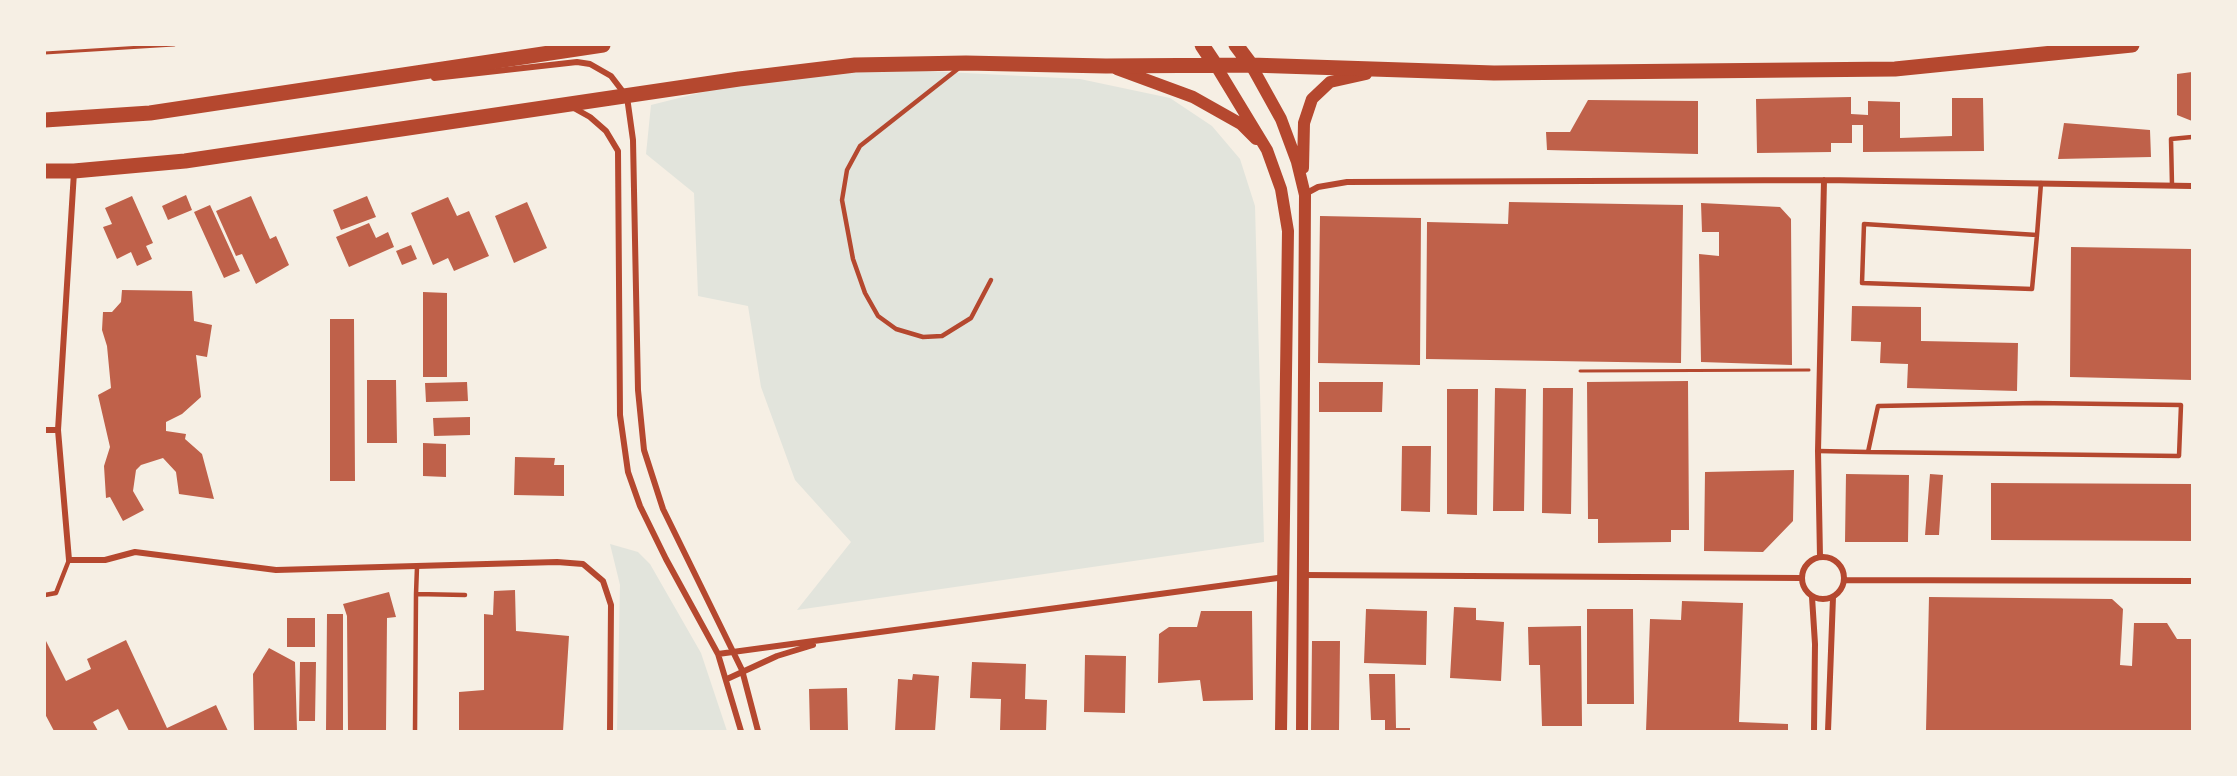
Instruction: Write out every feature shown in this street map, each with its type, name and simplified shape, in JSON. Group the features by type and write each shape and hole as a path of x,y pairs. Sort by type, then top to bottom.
{"highway":[{"path":"45,120 150,113 603,45"},
{"path":"1202,45 1216,66"},
{"path":"1236,45 1251,65"},
{"path":"45,171 74,171 186,162 802,70 900,63 1106,66 1251,65 1494,73 1895,69 2132,45"}],"main road":[{"path":"1251,65 1281,119 1297,162 1305,195"},
{"path":"1106,66 1144,77 1193,97 1240,124 1267,150"},
{"path":"1216,66 1267,150 1285,207 1289,257 1281,731"},
{"path":"1302,731 1305,195 1302,144 1304,123 1312,99 1330,82 1400,69"},
{"path":"1285,577 1304,574"}],"street":[{"path":"307,91 577,62 590,64 611,76 627,97 633,140 638,390 644,450 663,508 742,670 758,731"},
{"path":"563,105 576,109 598,123 614,140 618,151 620,415 624,454 640,506 718,654 741,731"},
{"path":"74,171 58,430 69,560 105,560 135,552 276,570 557,562 583,564 603,581 612,605 610,731"},
{"path":"1820,557 1818,451 1824,180"},
{"path":"1305,195 1318,187 1347,182 1824,180 2192,186"},
{"path":"45,430 58,430"},
{"path":"1828,731 1833,597 1842,587 1844,580 1839,566 1827,558 1820,557 1807,564 1801,578 1803,586 1812,597 1819,599 1833,597"},
{"path":"1304,574 1801,578"},
{"path":"718,654 735,653 765,646 822,642 1285,577"},
{"path":"1844,580 2192,581"},
{"path":"1812,597 1815,644 1814,731"},
{"path":"727,679 742,670 777,656 822,642"}],"lane":[{"path":"966,63 860,146 847,170 842,200 853,259 865,293 878,316 896,329 923,337 942,336 971,318 991,280"},
{"path":"2172,185 2171,139 2192,137"},
{"path":"2037,235 1864,224 1862,283 2032,289 2037,235 2041,183"},
{"path":"1818,451 1868,452 2179,456 2181,405 2036,403 1878,406 1868,452"},
{"path":"45,595 56,593 69,560"},
{"path":"415,731 417,567"},
{"path":"416,594 465,595"}],"path":[{"path":"45,53 174,45"},
{"path":"1580,371 1820,370"}],"shaded area":[{"path":"869,68 1080,79 1170,98 1212,126 1240,159 1255,206 1264,542 797,610 851,542 795,480 761,387 748,306 698,296 694,193 646,154 651,105 763,77"},
{"path":"610,544 638,552 650,564 701,653 727,731 617,731 620,585"}],"building":[{"path":"2192,72 2192,121 2177,115 2177,74"},
{"path":"1851,97 1851,114 1868,115 1868,101 1900,102 1900,138 1952,136 1952,98 1983,98 1984,151 1863,152 1863,125 1852,125 1852,143 1831,143 1831,152 1757,153 1756,99"},
{"path":"1588,100 1698,101 1698,154 1547,150 1546,132 1570,132"},
{"path":"2064,123 2150,130 2151,157 2058,159"},
{"path":"186,195 192,210 168,220 162,206"},
{"path":"132,196 153,243 146,246 152,259 137,266 131,252 117,259 103,227 112,224 105,208"},
{"path":"251,196 270,239 276,236 289,265 256,284 242,254 236,256 216,211"},
{"path":"367,196 376,217 341,230 333,210"},
{"path":"448,197 457,216 469,211 489,256 454,271 448,258 433,265 411,213"},
{"path":"527,202 547,248 514,263 495,216"},
{"path":"1509,202 1683,205 1681,363 1426,359 1427,222 1508,224"},
{"path":"1701,203 1780,207 1791,219 1792,365 1701,362 1699,254 1719,256 1719,232 1702,232"},
{"path":"210,205 240,271 224,278 194,212"},
{"path":"1320,216 1421,218 1420,365 1318,363"},
{"path":"369,223 376,238 388,232 394,247 349,267 336,237"},
{"path":"411,245 417,259 402,265 396,251"},
{"path":"2071,247 2192,249 2192,380 2070,377"},
{"path":"122,290 192,291 194,321 212,325 207,357 196,355 201,397 182,414 166,422 166,431 186,434 185,439 202,454 214,499 179,494 176,472 163,458 141,465 136,470 133,491 144,510 123,521 110,497 106,498 104,466 110,447 98,395 111,388 107,346 102,330 103,312 112,312 121,302"},
{"path":"423,292 447,293 447,377 423,377"},
{"path":"1852,306 1921,307 1921,341 2018,343 2017,391 1907,388 1908,364 1880,363 1881,342 1851,341"},
{"path":"330,319 354,319 355,481 330,481"},
{"path":"367,380 396,380 397,443 367,443"},
{"path":"1688,381 1689,530 1671,530 1671,542 1598,543 1598,519 1588,519 1587,382"},
{"path":"467,382 468,401 426,402 425,383"},
{"path":"1319,382 1383,382 1382,412 1319,412"},
{"path":"1495,388 1526,389 1524,511 1493,511"},
{"path":"1543,388 1573,388 1571,514 1542,513"},
{"path":"1447,389 1478,389 1477,515 1447,514"},
{"path":"470,417 470,435 434,436 433,418"},
{"path":"423,443 446,444 446,477 423,476"},
{"path":"1402,446 1431,446 1430,512 1401,511"},
{"path":"515,457 555,458 554,465 564,465 564,496 514,495"},
{"path":"1794,470 1793,521 1763,552 1704,551 1705,472"},
{"path":"1846,474 1909,475 1908,542 1845,542"},
{"path":"1930,474 1943,475 1939,535 1925,535"},
{"path":"1991,483 2192,484 2192,541 1991,540"},
{"path":"515,590 516,631 569,636 563,731 459,731 459,692 484,690 484,614 493,615 494,591"},
{"path":"389,592 396,617 387,618 386,731 348,731 347,616 343,604"},
{"path":"1929,597 2112,599 2123,609 2120,665 2132,666 2134,623 2167,623 2177,639 2192,639 2192,731 1926,731"},
{"path":"1682,601 1743,603 1739,722 1788,724 1788,731 1646,731 1650,619 1681,620"},
{"path":"1454,607 1476,608 1476,620 1504,622 1501,681 1450,678"},
{"path":"1366,609 1427,611 1426,665 1364,663"},
{"path":"1587,609 1633,609 1634,704 1587,704"},
{"path":"1201,611 1252,611 1253,700 1203,701 1200,680 1158,683 1159,634 1169,627 1197,627"},
{"path":"327,614 343,614 343,731 326,731"},
{"path":"287,618 315,618 315,647 287,647"},
{"path":"1581,626 1582,726 1542,726 1540,665 1529,665 1528,627"},
{"path":"45,639 66,681 91,669 87,659 126,640 167,728 216,705 228,731 129,731 118,709 93,722 98,731 54,731 45,714"},
{"path":"1312,641 1340,641 1339,731 1311,731"},
{"path":"269,648 295,662 297,731 254,731 253,674"},
{"path":"1085,655 1126,656 1125,713 1084,712"},
{"path":"300,662 316,662 315,721 299,721"},
{"path":"972,662 1026,664 1025,699 1047,700 1046,731 1000,731 1001,699 970,698"},
{"path":"913,674 939,676 935,731 895,731 898,679 912,680"},
{"path":"1369,674 1395,674 1396,728 1410,728 1410,731 1385,731 1385,720 1371,720"},
{"path":"847,688 848,731 810,731 809,689"}]}
